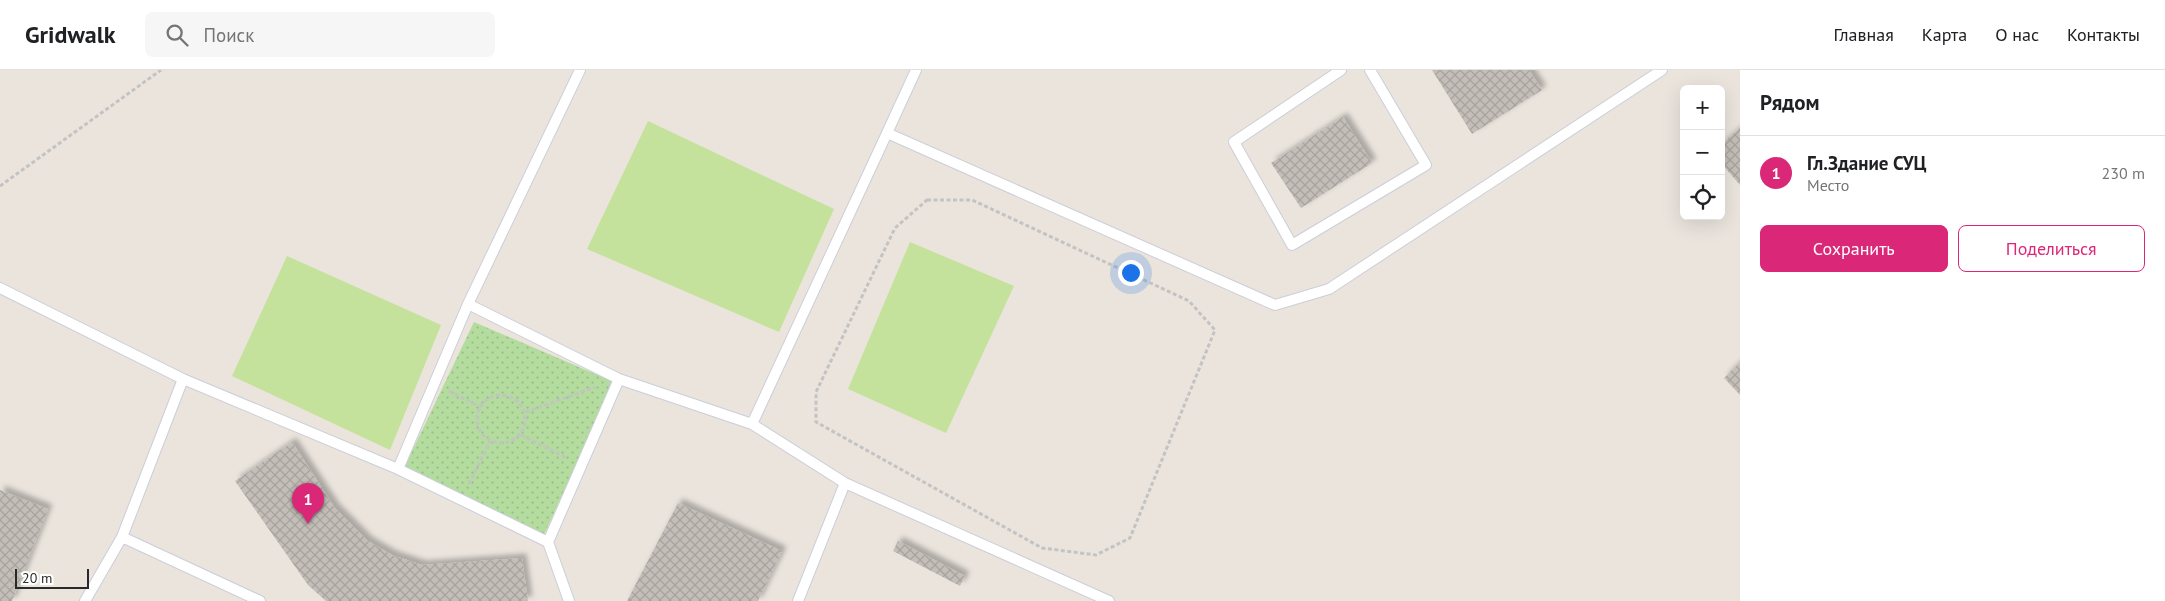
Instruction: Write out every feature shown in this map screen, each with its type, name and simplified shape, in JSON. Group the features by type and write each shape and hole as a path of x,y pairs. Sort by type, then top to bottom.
{"lane":[{"path":"398,470 468,304 580,70"},
{"path":"752,424 916,70"},
{"path":"1341,70 1234,142 1292,245 1426,165 1370,70"},
{"path":"887,133 1275,304 1329,289 1662,70"},
{"path":"0,288 183,378 398,470 548,542"},
{"path":"468,304 619,379 752,424 845,483 1109,601"},
{"path":"85,601 122,537 183,378"},
{"path":"569,601 548,542 619,379"},
{"path":"798,601 845,483"},
{"path":"122,537 260,601"}],"path":[{"path":"0,186 161,70"},
{"path":"927,200 972,200 1190,301 1215,330 1130,538 1096,555 1042,548 816,422 816,392 894,228 927,200"},
{"path":"526,412 619,379"},
{"path":"434,385 480,406"},
{"path":"493,396 510,396 526,412 525,427 521,434 507,443 490,441 482,435 478,427 477,419 480,406 493,396"},
{"path":"521,434 581,465"},
{"path":"461,500 490,441"}],"green space":[{"path":"648,121 834,209 779,332 587,249"},
{"path":"910,242 1014,286 946,433 848,389"},
{"path":"287,256 441,325 390,450 232,376"},
{"path":"474,322 614,382 543,537 404,468"}],"building":[{"path":"1432,70 1529,70 1542,90 1472,134"},
{"path":"1343,117 1372,163 1301,208 1271,163"},
{"path":"1740,128 1740,185 1725,168 1725,141"},
{"path":"1740,362 1740,395 1724,378"},
{"path":"292,442 335,508 368,541 392,555 422,565 522,558 528,601 326,601 308,585 235,481"},
{"path":"0,490 48,509 12,601 0,601"},
{"path":"678,503 782,551 758,601 627,601"},
{"path":"898,541 965,576 960,586 893,551"}],"place":[{"name":"Гл.Здание СУЦ","path":"308,524"}]}
